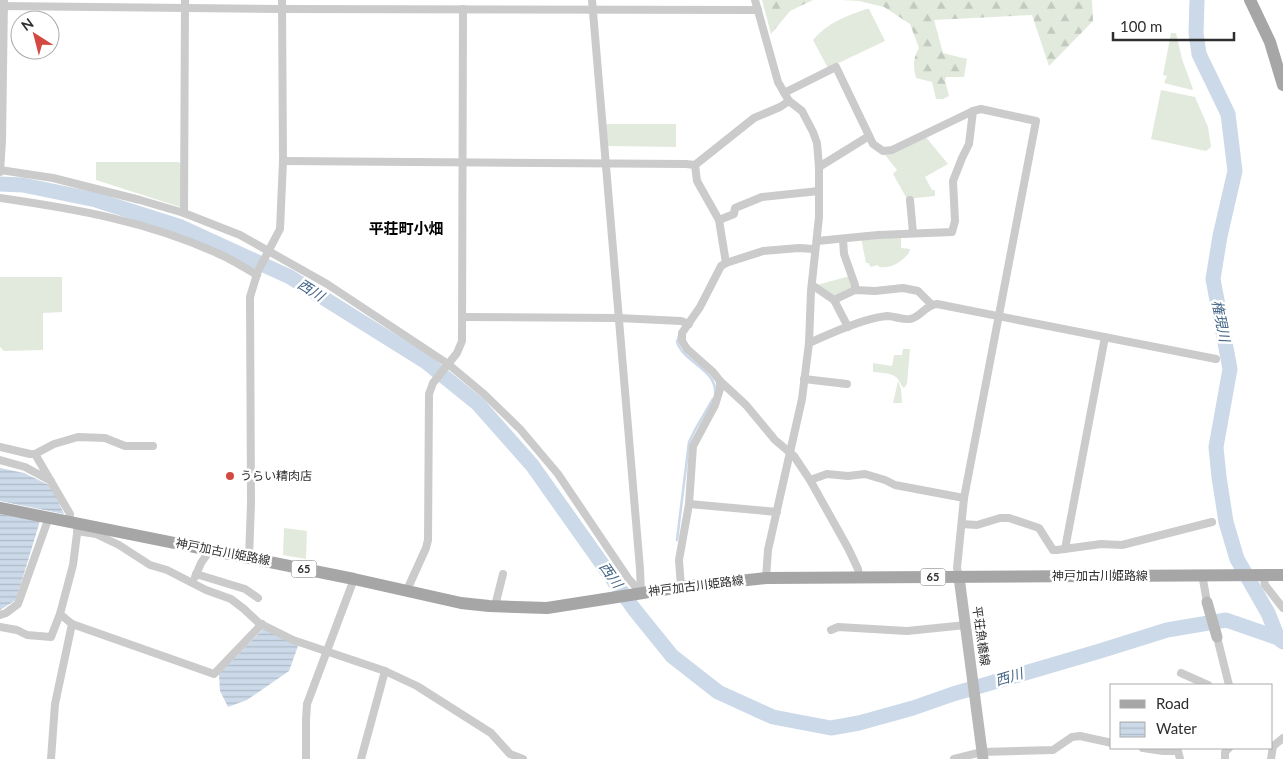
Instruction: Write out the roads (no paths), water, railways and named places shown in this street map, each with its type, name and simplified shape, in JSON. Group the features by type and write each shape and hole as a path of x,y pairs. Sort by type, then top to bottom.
{"main road":[{"path":"1250,0 1270,42 1283,85"},
{"name":"神戸加古川姫路線","path":"0,508 49,517 74,526 210,550 407,590 461,603 496,606 546,608 681,587 766,578 1283,575"},
{"name":"平荘魚橋線","path":"959,577 983,755"},
{"path":"1208,605 1216,635"}],"street":[{"path":"249,558 251,503 250,297 258,273 280,229 282,0"},
{"path":"592,0 640,569 638,594"},
{"path":"755,0 778,82 789,101 802,111 813,132 817,143 819,167 816,245 802,399 768,550 766,578"},
{"path":"638,594 558,474 520,429 484,394 448,364 327,284 240,235 184,213 140,200 53,178 0,171 2,141 2,4 185,4 282,9 758,10"},
{"path":"184,213 185,4"},
{"path":"407,590 428,540 428,399 433,383 457,353 462,341 463,9"},
{"path":"784,93 836,68 869,136 876,147 883,151 892,150 980,109 1036,121 964,498 957,568 959,577"},
{"path":"282,161 695,165 754,118 789,101"},
{"path":"860,576 854,560 810,480 790,452 774,440 746,405 687,349 682,341 682,333 689,324 721,266 726,263 763,251 799,248 843,239 878,235 949,232 954,230 953,181 969,144 974,111"},
{"path":"819,167 869,136"},
{"path":"695,165 697,181 719,220 726,263"},
{"path":"719,220 734,214 735,208 762,197 819,191"},
{"path":"0,198 74,209 127,221 219,253 258,273"},
{"path":"910,200 913,233"},
{"path":"843,239 844,254 855,290"},
{"path":"812,285 834,300 848,327"},
{"path":"834,300 855,290 876,291 903,288 918,292 932,305"},
{"path":"808,343 848,327 887,316 909,319 918,317 932,305 936,304 1216,360"},
{"path":"462,317 618,318 682,321 689,324"},
{"path":"1065,549 1105,337"},
{"path":"804,379 847,384"},
{"path":"681,587 679,560 689,504 693,446 715,405 720,389 720,381"},
{"path":"0,447 35,454 54,444 78,437 105,438 125,446 153,446"},
{"path":"0,627 17,630 28,635 51,637 60,614 73,565 74,526 70,514 35,454"},
{"path":"0,460 25,467 52,482"},
{"path":"810,480 827,474 848,476 865,474 886,480 895,485 964,498"},
{"path":"689,504 777,512"},
{"path":"0,615 18,604 49,517"},
{"path":"962,524 978,525 1000,518 1009,518 1039,528 1054,550 1101,544 1122,545 1212,522"},
{"path":"74,526 120,546 144,562 167,570 206,590 231,599 262,624 293,640 385,671 429,692 457,713 491,733 510,754 523,759"},
{"path":"193,584 201,562 210,550"},
{"path":"196,574 245,589 258,598"},
{"path":"496,606 502,574"},
{"path":"1202,574 1208,605"},
{"path":"1261,574 1265,585 1283,608"},
{"path":"306,759 308,704 354,579"},
{"path":"60,614 72,624 214,674 262,624"},
{"path":"51,759 55,704 72,624"},
{"path":"831,630 838,627 907,631 966,625"},
{"path":"1216,635 1228,684"},
{"path":"361,759 385,671"},
{"path":"1181,673 1206,684"},
{"path":"954,759 1054,750 1072,737 1080,736 1110,743"},
{"path":"1273,747 1283,738"},
{"path":"1150,749 1178,751 1180,759"},
{"path":"1054,750 1057,759"}],"water":[{"path":"0,468 24,473 51,486 64,514 0,501"},
{"path":"0,514 40,521 16,600 0,610"},
{"path":"264,628 298,646 289,671 247,700 228,707 220,691 219,674"}],"waterway":[{"name":"権現川","path":"1197,0 1196,33 1199,54 1228,114 1235,171 1220,236 1213,279 1230,369 1216,447 1219,477 1226,522 1237,559 1268,613 1278,638"},
{"name":"西川","path":"0,184 23,185 96,200 181,227 290,277 426,362 478,404 532,465 634,609 672,656 718,692 773,717 831,728 859,723 1167,630 1226,620 1278,638 1283,642"},
{"path":"680,333 677,342 680,349 706,372 714,386 715,394"},
{"path":"677,540 689,442 713,399"}],"place":[{"name":"うらい精肉店","path":"230,476"}],"district":[{"name":"平荘町小畑","path":"406,229"}]}
